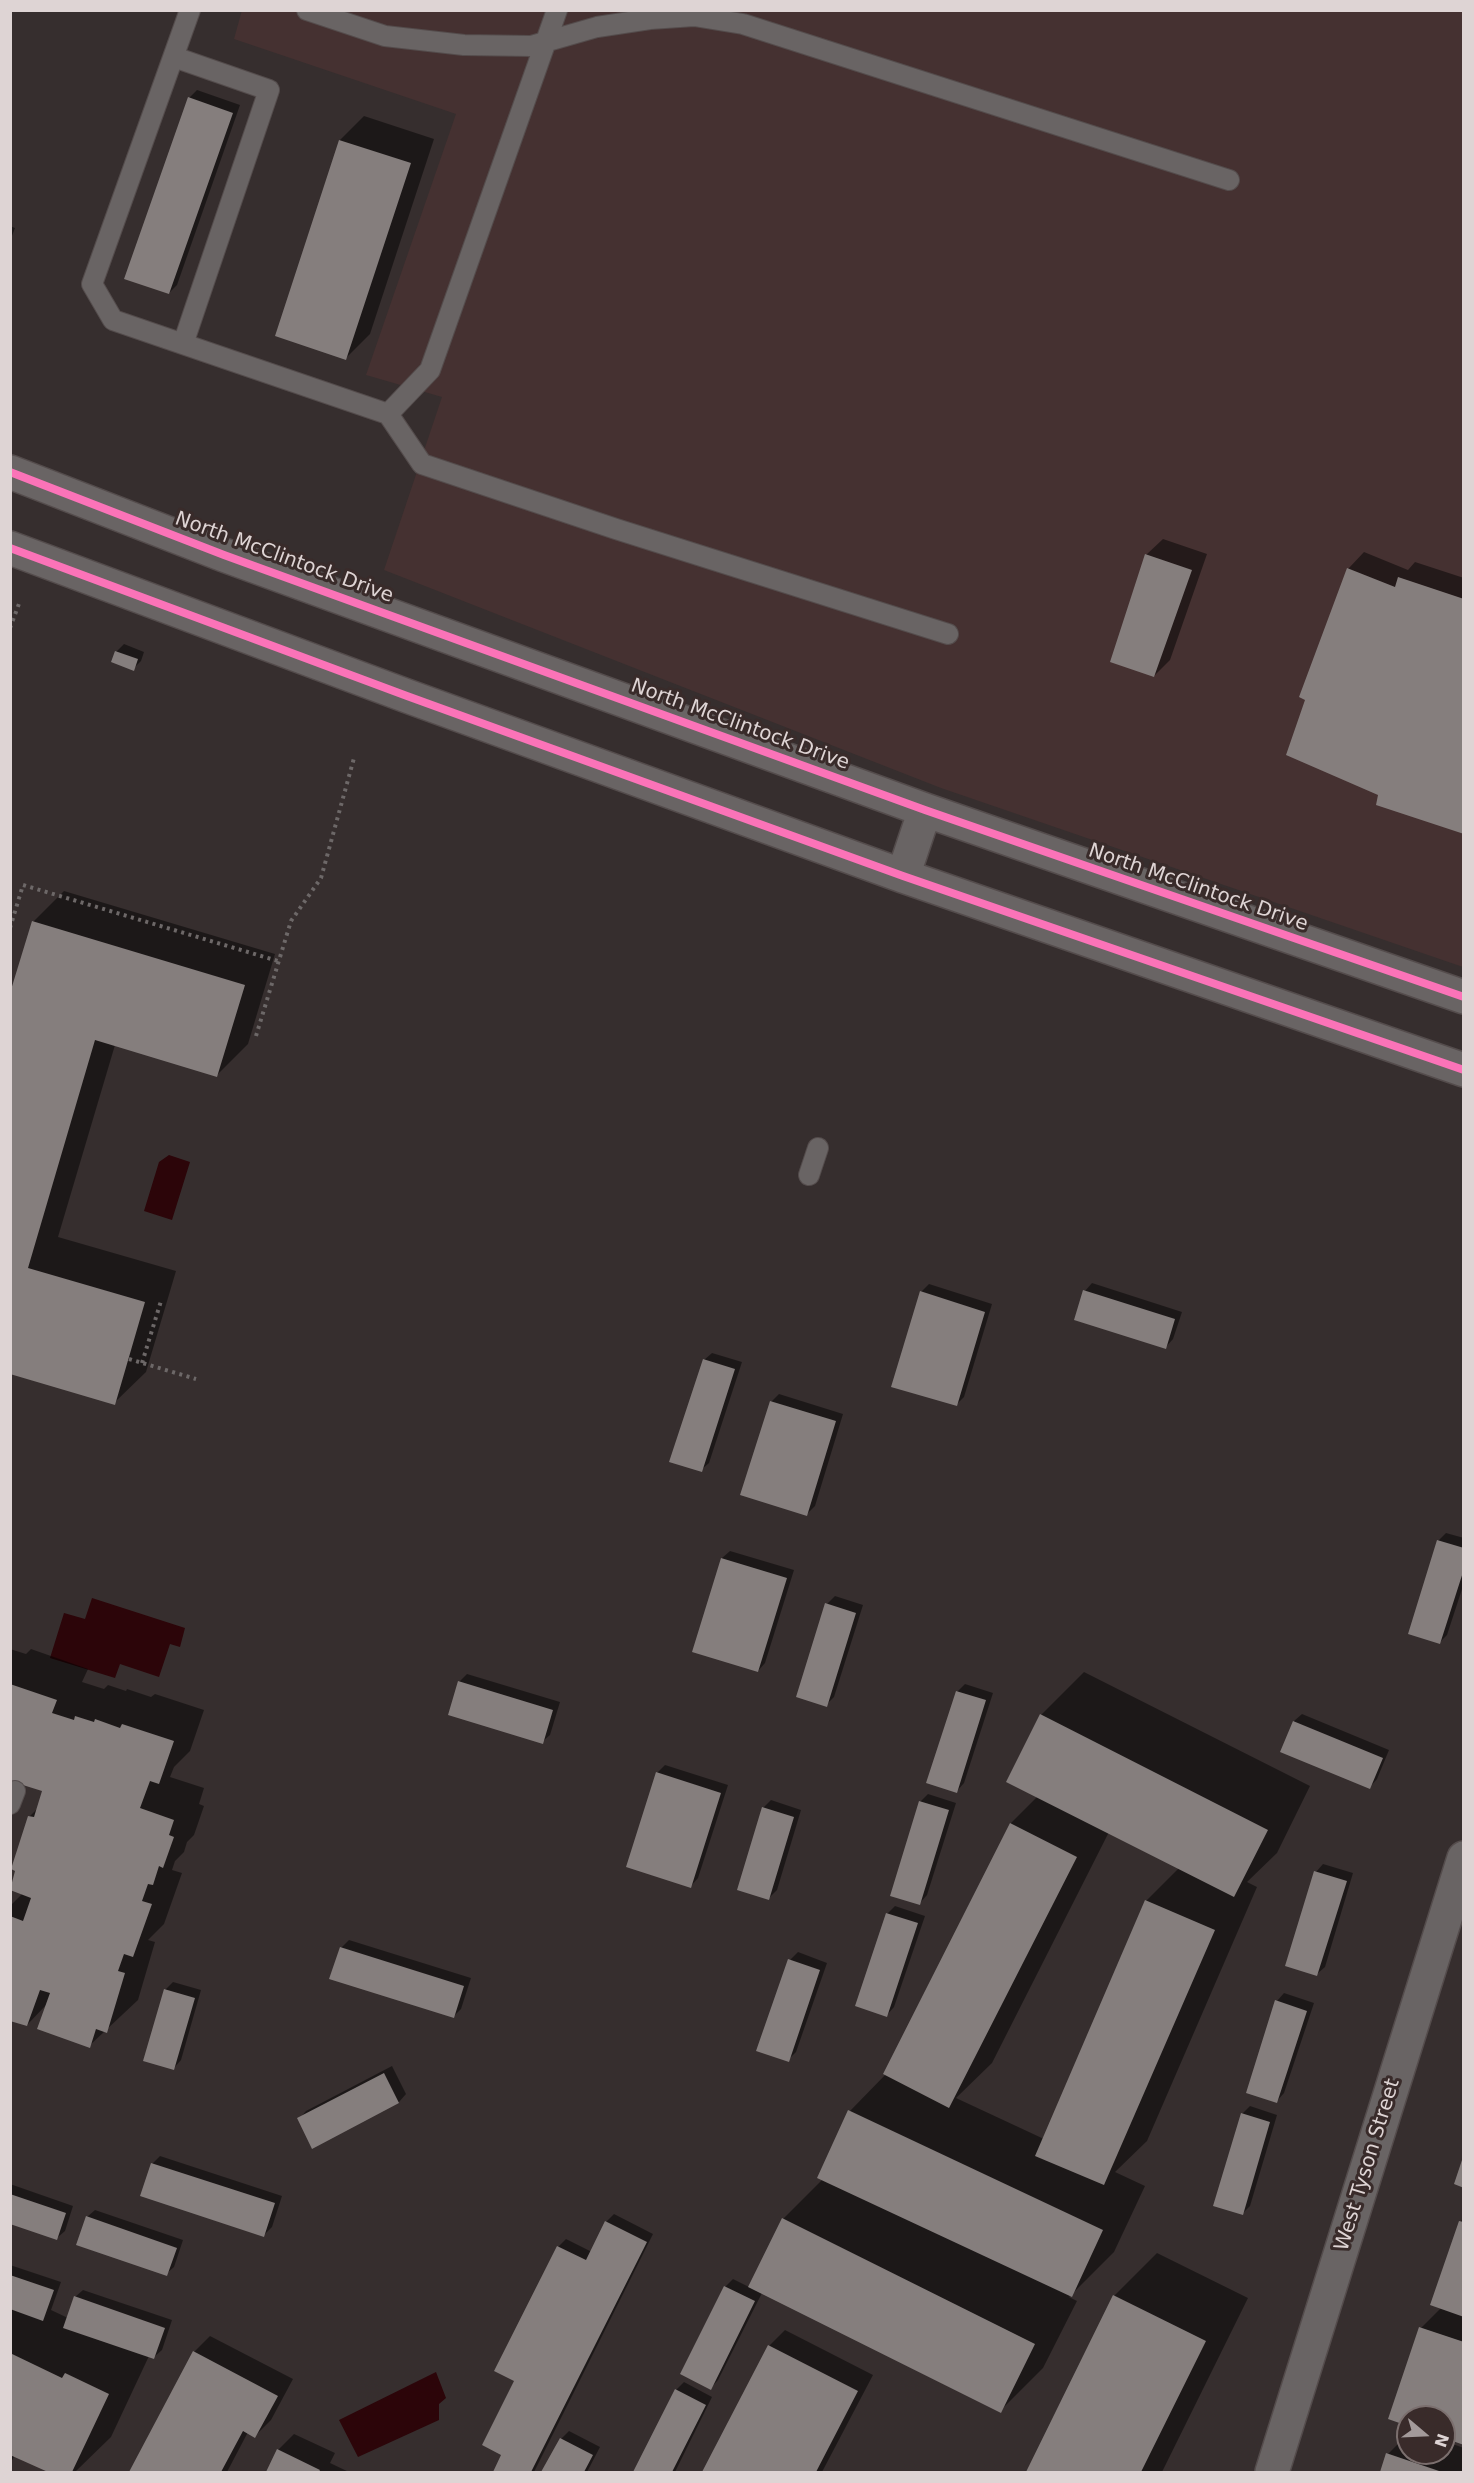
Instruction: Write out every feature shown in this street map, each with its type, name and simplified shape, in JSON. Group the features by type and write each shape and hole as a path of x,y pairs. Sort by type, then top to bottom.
{"main road":[{"name":"North McClintock Drive","path":"10,472 224,555 925,810 1464,997"},
{"path":"10,548 418,700 903,876 1464,1070"},
{"path":"903,876 925,810"},
{"name":"West Tyson Street","path":"1272,2472 1464,1858"}],"lane":[{"path":"190,10 92,284 113,320 388,414 422,464 616,529 948,634"},
{"path":"307,10 385,36 464,45 531,46 597,27 650,19 694,16 743,24 1229,180"},
{"path":"388,414 430,370 557,10"},
{"path":"174,57 269,90 183,344"},
{"path":"810,1175 818,1148"}],"path":[{"path":"10,628 20,601"},
{"path":"256,1036 291,921 321,878 354,758"},
{"path":"10,927 23,885 278,961"},
{"path":"142,1362 161,1301"},
{"path":"129,1359 196,1379"}],"shaded area":[{"path":"242,10 1463,11 1463,967 941,788 384,570 442,397 366,375 456,114 234,39"},
{"path":"169,1155 190,1162 172,1220 144,1211 159,1162"},
{"path":"92,1598 185,1628 180,1647 170,1644 159,1677 120,1664 115,1678 50,1658 64,1613 85,1619"},
{"path":"436,2372 446,2398 439,2404 439,2420 358,2457 339,2420"}],"building":[{"path":"188,97 233,113 169,294 124,279"},
{"path":"339,140 411,163 346,360 275,336"},
{"path":"1145,554 1192,570 1154,677 1110,662"},
{"path":"1347,568 1395,587 1398,577 1464,599 1464,834 1376,805 1378,795 1286,755 1305,700 1299,697"},
{"path":"115,651 138,659 134,671 111,662"},
{"path":"32,921 245,985 217,1077 95,1040 28,1268 145,1302 115,1405 10,1374 10,993"},
{"path":"1083,1290 1175,1319 1166,1349 1074,1320"},
{"path":"920,1291 985,1312 957,1406 891,1387"},
{"path":"703,1359 735,1369 702,1472 669,1462"},
{"path":"770,1401 836,1421 807,1516 740,1495"},
{"path":"1437,1540 1464,1548 1464,1569 1440,1644 1408,1634"},
{"path":"721,1558 787,1578 758,1672 692,1652"},
{"path":"825,1603 856,1613 827,1707 796,1697"},
{"path":"458,1681 553,1710 543,1744 448,1715"},
{"path":"10,1684 57,1700 52,1713 74,1720 75,1716 94,1722 95,1719 120,1728 122,1724 174,1741 159,1784 150,1781 140,1808 174,1820 169,1835 174,1837 163,1868 159,1866 153,1885 148,1884 142,1901 152,1904 133,1957 124,1954 118,1971 125,1973 107,2033 96,2029 90,2048 37,2029 50,1993 40,1990 27,2026 10,2021 10,1916 23,1921 31,1898 10,1890 15,1871 11,1869 28,1816 34,1817 42,1791 10,1781"},
{"path":"956,1691 986,1700 957,1793 926,1783"},
{"path":"1040,1714 1268,1830 1234,1897 1006,1782"},
{"path":"1293,1721 1383,1758 1370,1789 1280,1752"},
{"path":"656,1772 721,1793 691,1888 626,1867"},
{"path":"919,1801 949,1810 920,1905 890,1896"},
{"path":"762,1807 794,1817 769,1900 737,1890"},
{"path":"1010,1823 1077,1857 949,2108 883,2074"},
{"path":"1314,1871 1347,1881 1317,1976 1285,1966"},
{"path":"1145,1900 1215,1930 1104,2185 1035,2156"},
{"path":"886,1913 918,1923 887,2017 855,2006"},
{"path":"340,1947 464,1986 454,2018 329,1979"},
{"path":"788,1959 820,1970 789,2062 756,2051"},
{"path":"164,1989 195,1998 174,2070 143,2061"},
{"path":"1275,2000 1307,2011 1277,2103 1246,2093"},
{"path":"384,2073 399,2103 312,2149 297,2118"},
{"path":"848,2110 1103,2230 1072,2297 817,2178"},
{"path":"1241,2113 1270,2122 1243,2215 1213,2206"},
{"path":"1464,2157 1464,2188 1454,2184"},
{"path":"151,2163 275,2203 264,2237 140,2196"},
{"path":"10,2194 66,2213 57,2240 10,2224"},
{"path":"86,2216 177,2248 167,2276 76,2245"},
{"path":"782,2218 1035,2344 1001,2413 748,2287"},
{"path":"605,2221 647,2242 531,2472 493,2472 501,2455 482,2445 514,2381 494,2371 557,2246 586,2260"},
{"path":"1459,2221 1464,2222 1464,2317 1430,2305"},
{"path":"10,2275 54,2290 43,2321 10,2309"},
{"path":"724,2286 755,2301 711,2390 680,2374"},
{"path":"1113,2295 1206,2341 1141,2472 1026,2472"},
{"path":"74,2296 165,2328 154,2359 63,2328"},
{"path":"1419,2327 1464,2342 1464,2445 1456,2442 1456,2405 1396,2405 1396,2422 1388,2419"},
{"path":"768,2345 858,2391 816,2472 702,2472"},
{"path":"193,2351 278,2396 255,2438 243,2431 221,2472 129,2472"},
{"path":"10,2353 62,2378 65,2373 109,2394 72,2472 48,2472 10,2455"},
{"path":"675,2389 706,2405 672,2472 633,2472"},
{"path":"560,2438 593,2455 584,2472 541,2472"},
{"path":"277,2449 320,2470 319,2472 266,2472"},
{"path":"1386,2453 1396,2456 1396,2465 1421,2465 1442,2472 1380,2472"}],"cycle path":[{"path":"10,472 224,555 925,810 1464,997"},
{"path":"10,548 407,696 903,876 1464,1070"}]}
